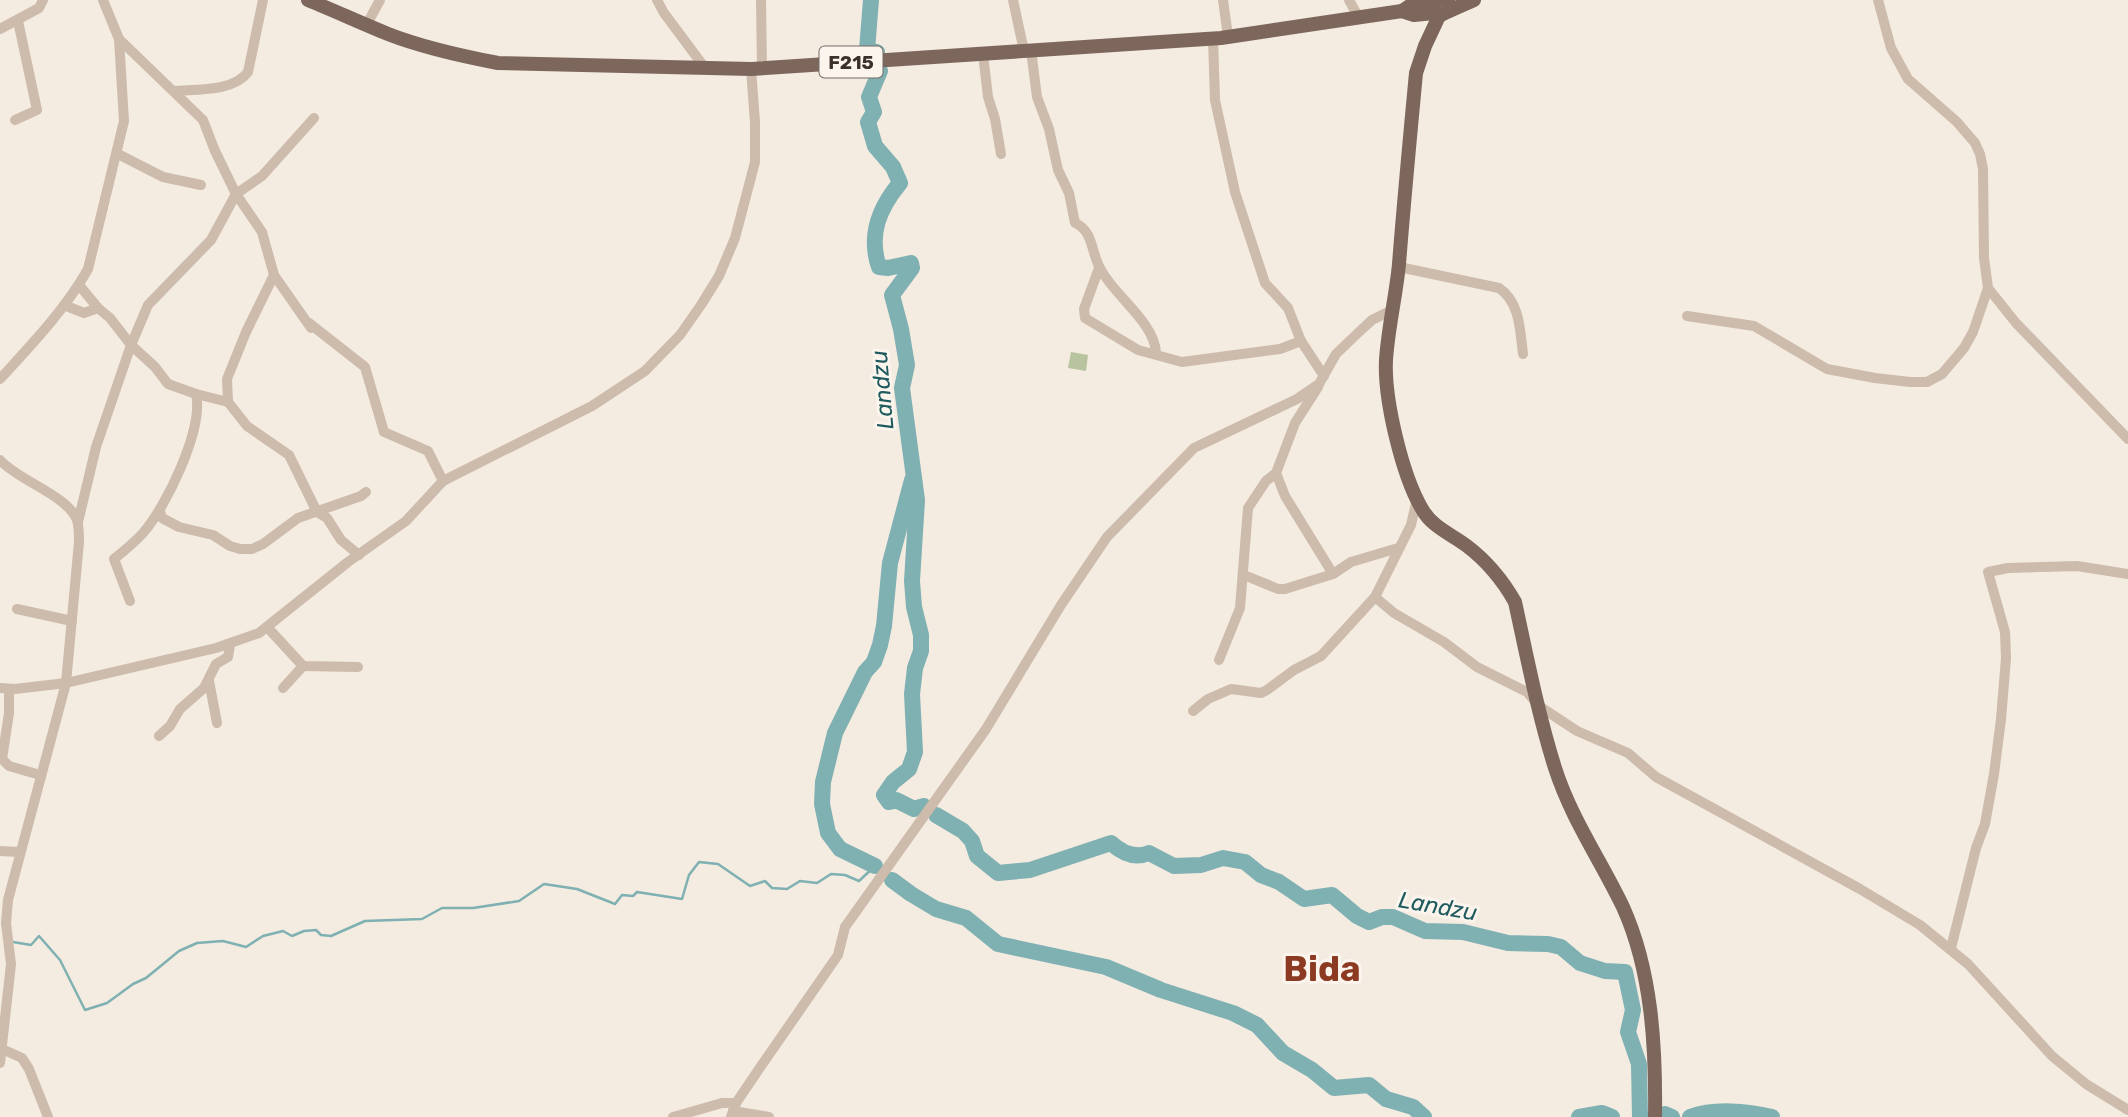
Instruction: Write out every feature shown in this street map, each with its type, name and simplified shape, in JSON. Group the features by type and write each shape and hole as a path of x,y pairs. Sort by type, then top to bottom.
{"main road":[{"name":"F215","path":"309,0 426,47 457,55 498,62 705,68 757,68 1213,38 1359,18 1402,10 1414,4 1442,6 1474,0"},
{"path":"1442,6 1416,73 1399,267 1386,359 1393,424 1423,512 1441,530 1466,545 1503,579 1515,602 1556,769 1576,820 1624,909 1641,959 1656,1083 1655,1117"}],"street":[{"path":"0,29 39,8 43,0"},
{"path":"0,379 64,304 88,270 124,121 119,39 103,0"},
{"path":"174,91 230,85 244,76 263,0"},
{"path":"367,24 380,0"},
{"path":"657,0 705,68"},
{"path":"40,775 9,766 2,759 8,721 5,689 66,683 230,645 268,628 348,562 406,521 443,481 608,397 645,372 680,335 719,276 746,203 755,162 761,0"},
{"path":"1013,0 1028,50 1037,97 1049,129 1058,170 1069,193 1075,223 1086,229 1099,268 1152,336 1156,353"},
{"path":"1223,0 1228,36"},
{"path":"1349,0 1359,18"},
{"path":"1687,316 1754,326 1827,369 1875,378 1927,382 1942,374 1964,348 1973,332 1988,288 1984,258 1983,169 1980,154 1975,142 1956,122 1908,79 1891,48 1878,0"},
{"path":"15,120 37,110 18,21"},
{"path":"1213,38 1215,100 1235,192 1265,283 1288,308 1321,380"},
{"path":"119,39 203,120 236,194 262,232 274,275 310,325 365,367 384,432 428,451 443,481"},
{"path":"983,54 989,103 995,119 1001,154"},
{"path":"0,1063 11,964 6,923 8,900 66,683 79,542 78,522 96,447 131,345 148,305 211,240 236,194 262,176 313,118"},
{"path":"118,154 163,177 201,184"},
{"path":"1399,267 1504,291 1516,310 1524,354"},
{"path":"1099,268 1084,309 1085,318 1138,349 1175,361 1195,361 1280,349 1301,341"},
{"path":"228,402 228,379 246,332 274,275"},
{"path":"79,285 168,384 228,402 247,426 289,454 317,512 327,518 341,540 359,555"},
{"path":"1988,288 2016,323 2128,439"},
{"path":"64,304 84,313 98,308"},
{"path":"1219,660 1240,608 1248,508 1266,481 1276,473 1295,424 1336,354 1372,320 1394,309"},
{"path":"733,1110 838,955 845,927 986,729 1061,605 1107,537 1194,448 1297,399 1321,380"},
{"path":"130,601 114,559 142,534 160,511 170,492 198,417 196,394"},
{"path":"1,464 58,500 72,512 78,522"},
{"path":"1276,473 1285,496 1333,574"},
{"path":"160,511 162,518 168,522 214,535 240,550 263,544 298,518 311,512 366,492"},
{"path":"1193,711 1221,692 1231,690 1261,693 1294,670 1321,656 1375,597 1411,524 1417,499"},
{"path":"1244,575 1278,589 1285,589 1333,574 1350,562 1398,548"},
{"path":"1951,948 1976,848 1985,824 1994,774 2007,658 2005,632 1988,572 2008,568 2077,566 2128,574"},
{"path":"1375,597 1394,613 1444,642 1478,667 1527,692 1539,706 1577,731 1628,753 1656,777 1920,925 1951,948 2007,1004 2052,1056 2086,1084 2128,1110"},
{"path":"17,609 72,621"},
{"path":"268,628 303,666 358,667"},
{"path":"159,736 170,726 180,709 209,681 216,664 228,657 230,645"},
{"path":"283,688 303,666"},
{"path":"209,681 217,723"},
{"path":"0,851 20,852"},
{"path":"2,1049 22,1058 48,1117"},
{"path":"673,1117 722,1103 733,1110 769,1117"}],"green space":[{"path":"1071,352 1088,355 1086,371 1068,368"}],"waterway":[{"name":"Landzu","path":"871,0 867,50 877,52"},
{"name":"Landzu","path":"880,71 869,97 874,112 868,122 875,146 893,167 900,183 881,212 875,233 876,255 879,267 888,268 911,263 912,268 892,295 907,365 902,388 917,500 912,581 914,607 921,635 921,651 915,668 912,694 915,752 909,769 893,782 884,795 889,802 896,800 914,809 924,806"},
{"name":"Landzu","path":"875,866 840,849 828,833 822,804 823,782 835,733 865,672 874,662 880,645 890,563 912,480"},
{"name":"Landzu","path":"936,815 963,831 972,841 977,856 998,873 1030,870 1111,843 1129,854 1149,853 1174,866 1201,865 1223,858 1245,862 1261,875 1279,882 1304,899 1332,895 1357,916 1369,922 1382,917 1393,917 1425,931 1463,932 1508,943 1548,944 1561,947 1580,963 1605,971 1625,972 1633,1010 1628,1032 1639,1064 1640,1117"},
{"path":"13,942 31,945 39,936 60,960 85,1010 107,1003 146,978 179,951 197,943 223,941 246,947 263,936 283,931 292,936 316,930 321,935 331,936 365,921 422,919 442,908 473,908 519,901 544,884 577,889 615,904 622,895 633,896 637,892 682,899 689,875 699,862 718,864 750,886 765,881 772,888 787,889 800,881 817,883 831,874 845,875 859,881 875,866"},
{"name":"Landzu","path":"892,880 936,909 966,918 998,944 1106,967 1161,990 1233,1013 1257,1025 1283,1053 1312,1070 1334,1088 1369,1085 1386,1099 1413,1107 1424,1117"},
{"name":"Landzu","path":"1690,1117 1709,1112 1731,1111 1772,1117"},
{"name":"Landzu","path":"1579,1117 1602,1113 1612,1117"},
{"name":"Landzu","path":"1665,1114 1672,1117"}],"district":[{"name":"Bida","path":"1322,969"}]}
